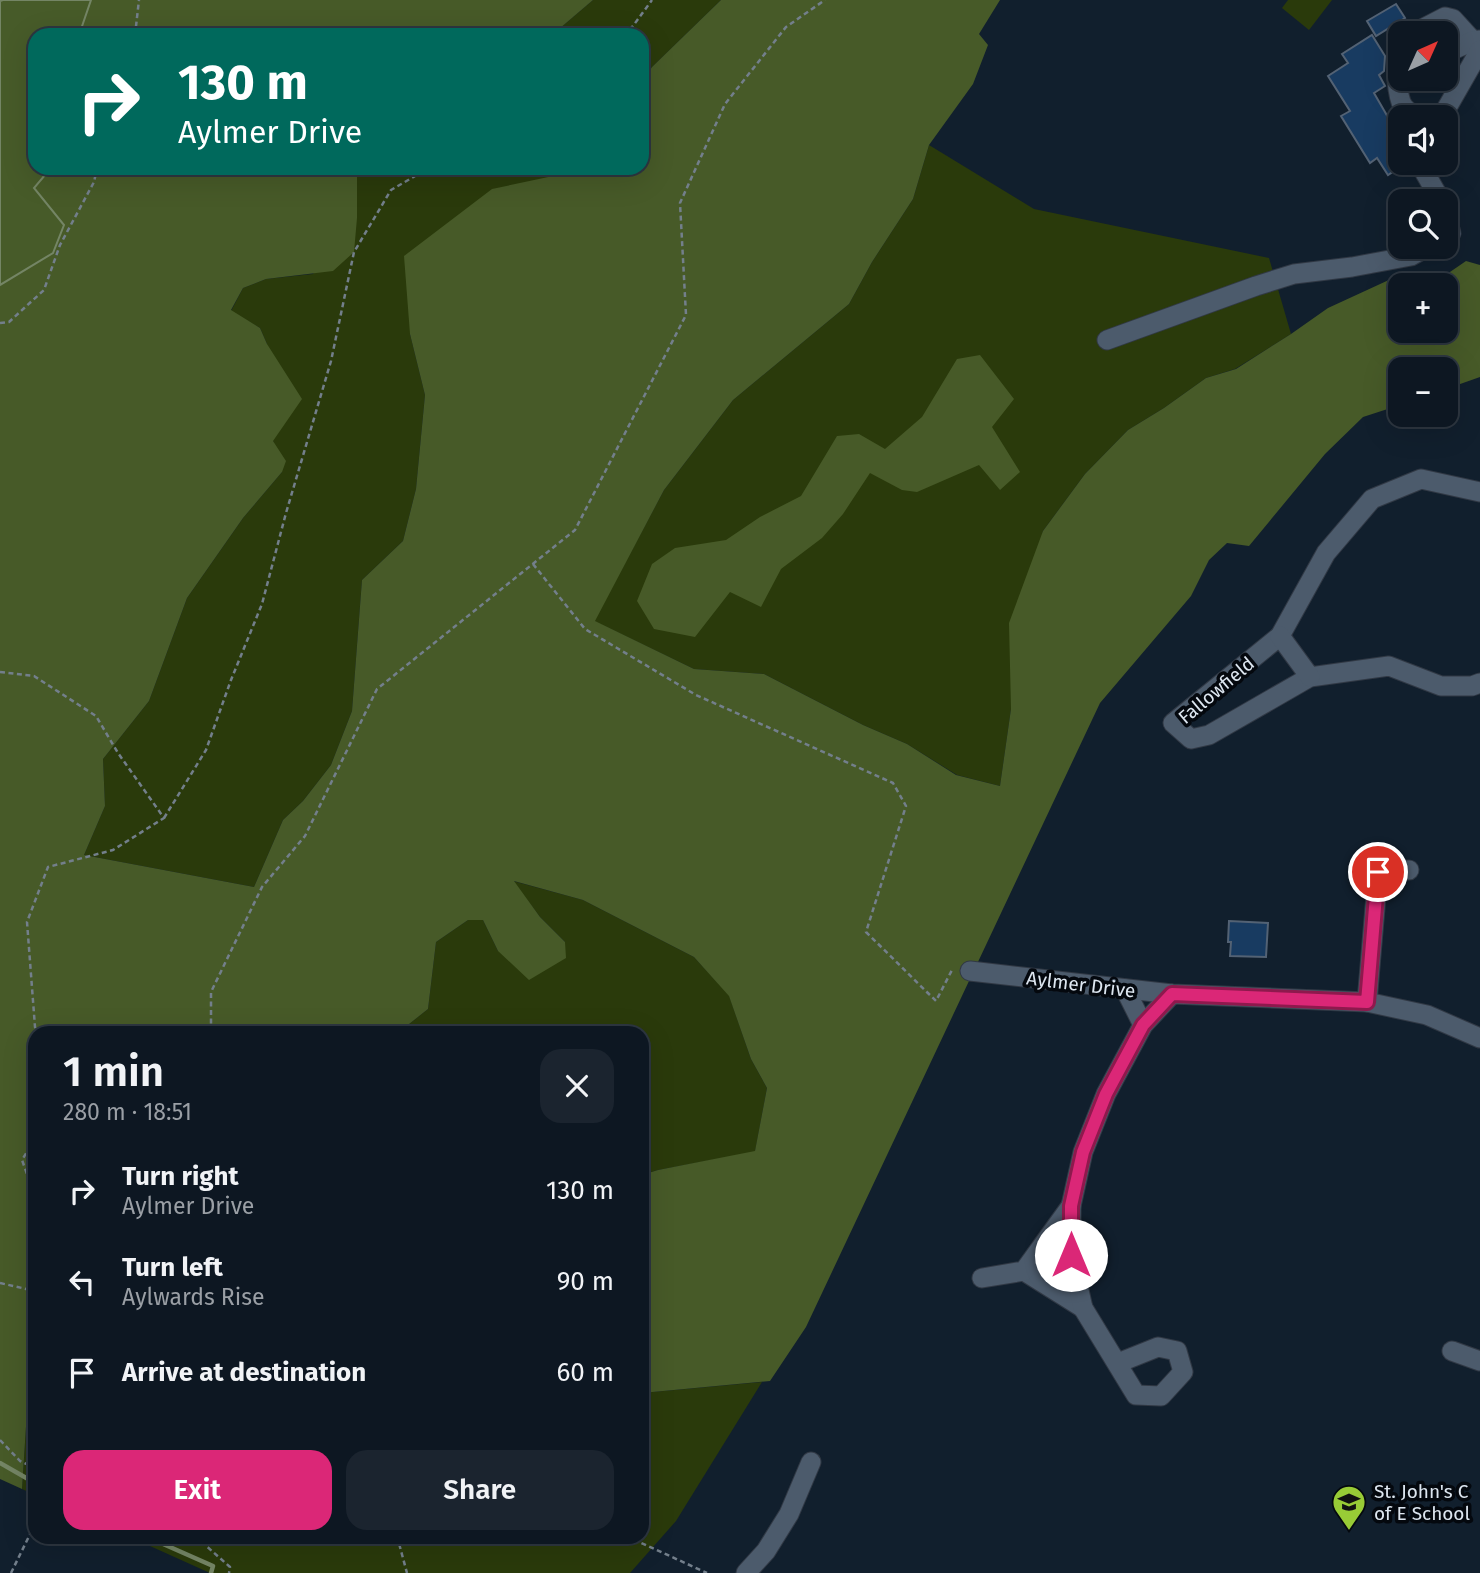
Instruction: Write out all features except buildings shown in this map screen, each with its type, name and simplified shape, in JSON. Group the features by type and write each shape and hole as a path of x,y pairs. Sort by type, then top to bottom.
{"street":[{"path":"1437,21 1445,17 1455,21"},
{"path":"1458,24 1478,44"},
{"path":"1458,50 1478,44"},
{"path":"1448,105 1478,44"},
{"path":"1107,340 1294,274 1395,259"},
{"name":"Fallowfield","path":"1480,492 1421,480 1372,499 1326,553 1280,636 1173,723 1191,738 1209,735 1310,677 1389,666 1441,686 1472,686 1480,683"},
{"path":"1280,636 1310,677"},
{"path":"1367,1002 1378,872 1409,870"},
{"name":"Aylmer Drive","path":"962,968 1172,994 1367,1002 1427,1015 1480,1038"},
{"path":"1125,989 1143,1025"},
{"path":"1118,1363 1083,1308 1071,1255 1071,1206 1083,1152 1106,1094 1143,1025 1172,994"},
{"path":"982,1278 1024,1270 1071,1206"},
{"path":"1024,1270 1083,1308"},
{"path":"1452,1351 1480,1361"},
{"path":"746,1573 766,1551 789,1514 811,1462"}],"path":[{"path":"136,28 139,0"},
{"path":"631,28 652,0"},
{"path":"211,1026 211,992 262,887 305,836 377,689 575,530 685,315 680,203 725,104 786,27 825,0"},
{"path":"0,323 9,322 44,290 60,245 96,175"},
{"path":"35,1026 27,922 48,867 113,850 164,818 206,750 262,604 331,361 354,252 391,190 417,175"},
{"path":"533,564 584,629 696,695 893,783 906,806 866,932 936,1001 943,988 962,968"},
{"path":"0,672 34,676 96,716 118,754 164,818"},
{"path":"28,1150 22,1160 28,1177"},
{"path":"0,1283 28,1289"},
{"path":"0,1440 20,1461 28,1465"},
{"path":"11,1573 28,1538"},
{"path":"204,1544 230,1567 229,1573"},
{"path":"399,1544 407,1573"},
{"path":"644,1544 707,1573"}],"shaded area":[{"path":"91,0 593,0 560,28 81,28"},
{"path":"91,0 81,28 28,28 28,175 45,175 34,188 64,225 53,253 0,285 0,1"},
{"path":"593,0 721,0 649,71 649,28 560,28"},
{"path":"721,0 1000,0 979,34 988,45 973,84 929,145 913,199 872,262 849,304 733,400 664,490 595,621 694,669 764,674 863,725 907,744 956,775 1000,786 1011,709 1009,623 1043,531 1085,474 1128,430 1206,378 1236,369 1328,308 1388,280 1388,343 1458,343 1458,273 1448,273 1466,261 1480,265 1480,377 1458,385 1458,357 1388,357 1388,409 1363,417 1325,454 1249,546 1227,543 1209,560 1191,596 1100,703 806,1327 770,1381 649,1392 649,1173 755,1151 767,1088 751,1059 729,996 694,957 583,900 514,881 540,917 565,942 566,958 529,980 498,951 483,920 468,920 436,942 428,1009 407,1026 28,1026 28,1396 22,1489 0,1479 0,285 53,253 64,225 34,188 45,175 357,175 354,252 333,271 266,279 243,288 231,310 260,328 267,344 302,399 273,441 286,461 282,472 243,518 187,598 149,701 103,759 105,806 84,855 254,887 283,820 303,801 331,765 352,711 362,580 403,541 416,489 425,395 410,334 404,256 492,189 558,175 649,175 649,71"},
{"path":"1288,0 1332,0 1309,30 1282,8"},
{"path":"929,145 1034,209 1269,258 1291,334 1235,369 1206,378 1128,430 1085,474 1043,531 1000,786 957,775 907,744 863,725 764,674 694,669 594,621 664,490 733,400 849,304 872,262 913,199"},
{"path":"357,175 568,175 410,334 425,395 416,489 403,541 362,580 352,711 331,765 303,801 283,820 254,887 84,855 105,806 103,759 149,701 187,598 243,518 282,472 273,441 267,344 260,328 231,311 243,288 266,279 313,274 357,218"},
{"path":"980,355 1014,399 992,427 1020,472 1000,490 979,465 917,492 902,490 870,473 843,514 822,538 781,569 761,607 730,592 695,637 654,629 637,601 652,564 675,548 726,540 760,517 801,496 837,436 859,434 885,449 922,417 957,359"},
{"path":"513,881 583,900 694,957 729,995 751,1059 767,1088 755,1152 649,1173 649,1026 407,1026 428,1009 436,942 468,920 483,920 498,951 565,942 540,917"},
{"path":"762,1382 676,1521 630,1573 210,1573 146,1544 649,1544 649,1392"},
{"path":"28,1396 28,1492 22,1489"}],"waterway":[{"path":"0,1463 28,1479"},
{"path":"163,1544 213,1566 211,1573"}],"place":[{"name":"St. John's C of E School","path":"1349,1532"}],"route":[{"path":"1071,1255 1071,1206 1083,1152 1106,1094 1143,1025 1172,994 1367,1002 1378,872"}]}
